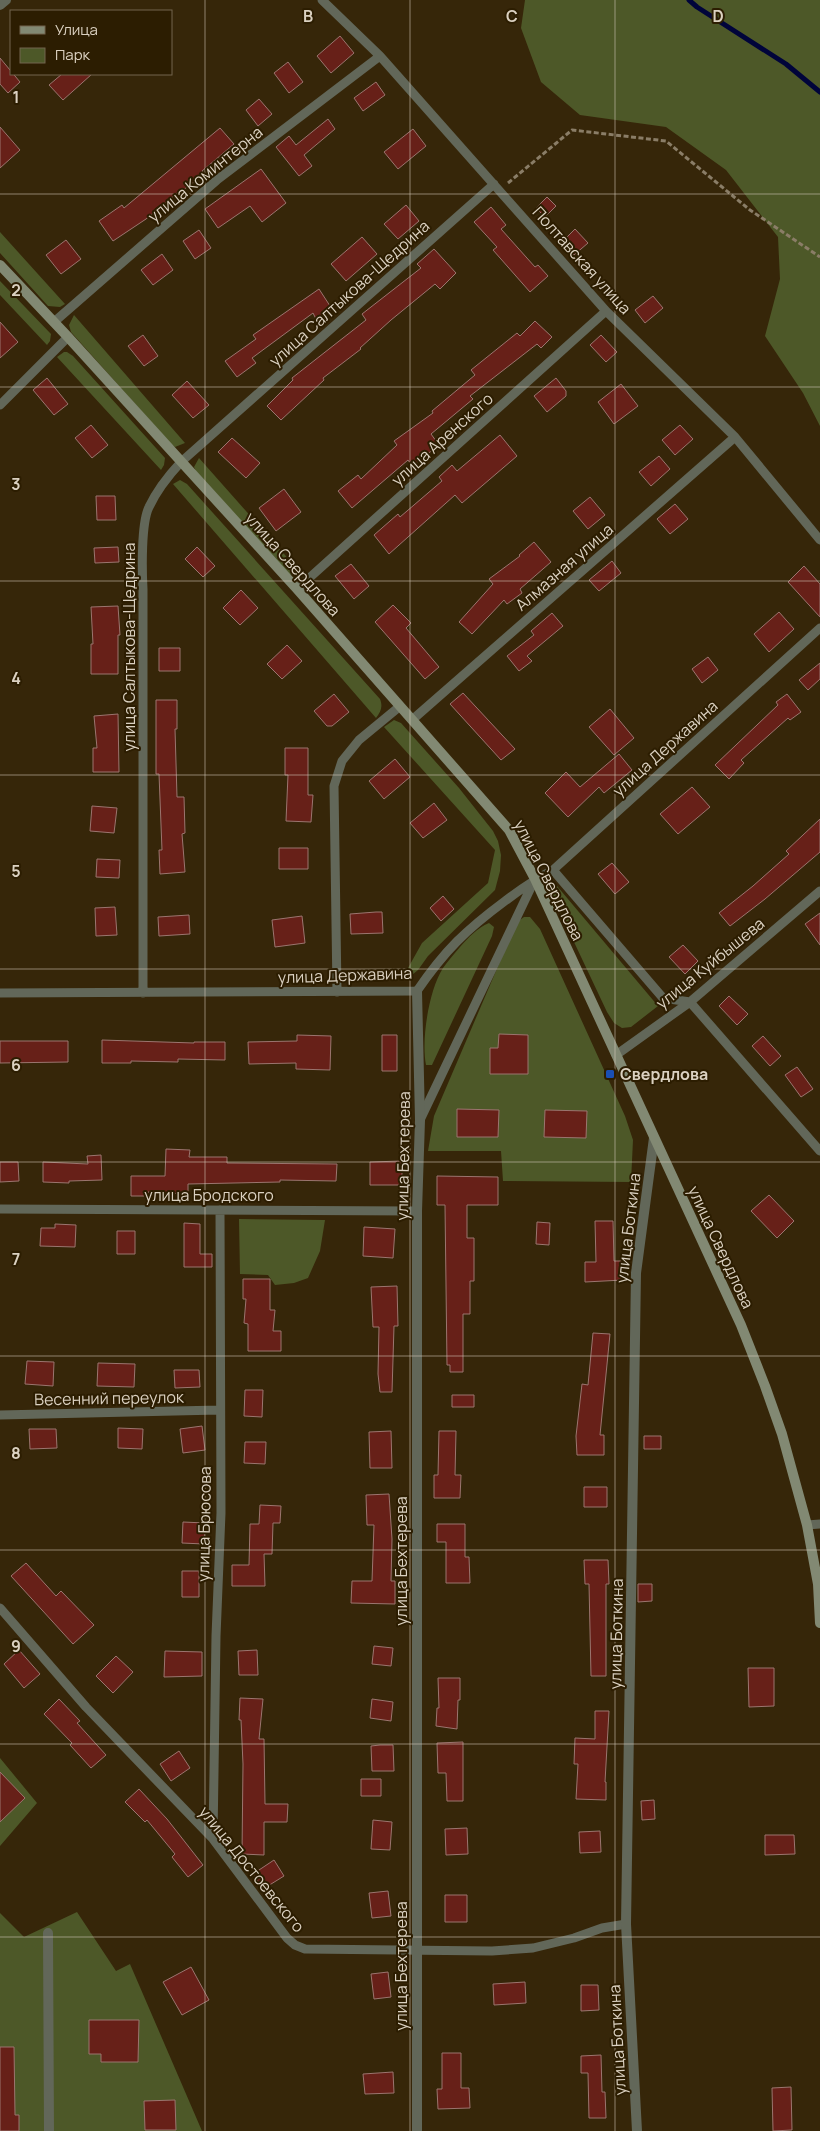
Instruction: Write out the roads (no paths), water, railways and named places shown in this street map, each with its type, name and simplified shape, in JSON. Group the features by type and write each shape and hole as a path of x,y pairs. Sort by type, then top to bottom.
{"street":[{"path":"0,5 6,0"},
{"name":"улица Свердлова","path":"0,265 297,589 399,707 510,830 535,879 741,1325 782,1434 807,1525 818,1584 820,1623"},
{"name":"улица Бехтерева","path":"417,991 420,1120 417,1211 417,2131"},
{"name":"улица Боткина","path":"637,2131 626,1924 636,1273 654,1138"},
{"path":"48,1933 49,2131"}],"lane":[{"name":"Полтавская улица","path":"322,0 380,56 606,311 736,437 820,540"},
{"name":"улица Коминтерна","path":"54,322 216,180 380,56"},
{"name":"улица Салтыкова-Щедрина","path":"143,993 143,589 141,561 148,509 163,482 181,462 497,187"},
{"name":"улица Аренского","path":"297,589 606,311"},
{"path":"0,405 68,337"},
{"name":"Алмазная улица","path":"412,720 736,437"},
{"name":"улица Державина","path":"0,993 417,991 453,944 473,925 535,879 553,870 820,628"},
{"path":"337,992 334,786 342,761 359,740 399,707"},
{"path":"553,870 664,998 690,1002 820,1151"},
{"path":"420,1120 535,879"},
{"name":"улица Куйбышева","path":"616,1055 690,1002 820,891"},
{"name":"улица Бродского","path":"0,1209 417,1211"},
{"name":"улица Брюсова","path":"213,1839 216,1636 221,1513 219,1410 220,1210"},
{"name":"Весенний переулок","path":"0,1415 219,1410"},
{"path":"807,1525 820,1524"},
{"name":"улица Достоевского","path":"0,1608 86,1707 213,1839 287,1938 295,1945 306,1949 416,1952 492,1951 533,1948 574,1938 602,1928 626,1924"}],"waterway":[{"path":"689,0 786,64 820,92"}],"place":[{"name":"Свердлова","path":"610,1074"}]}
